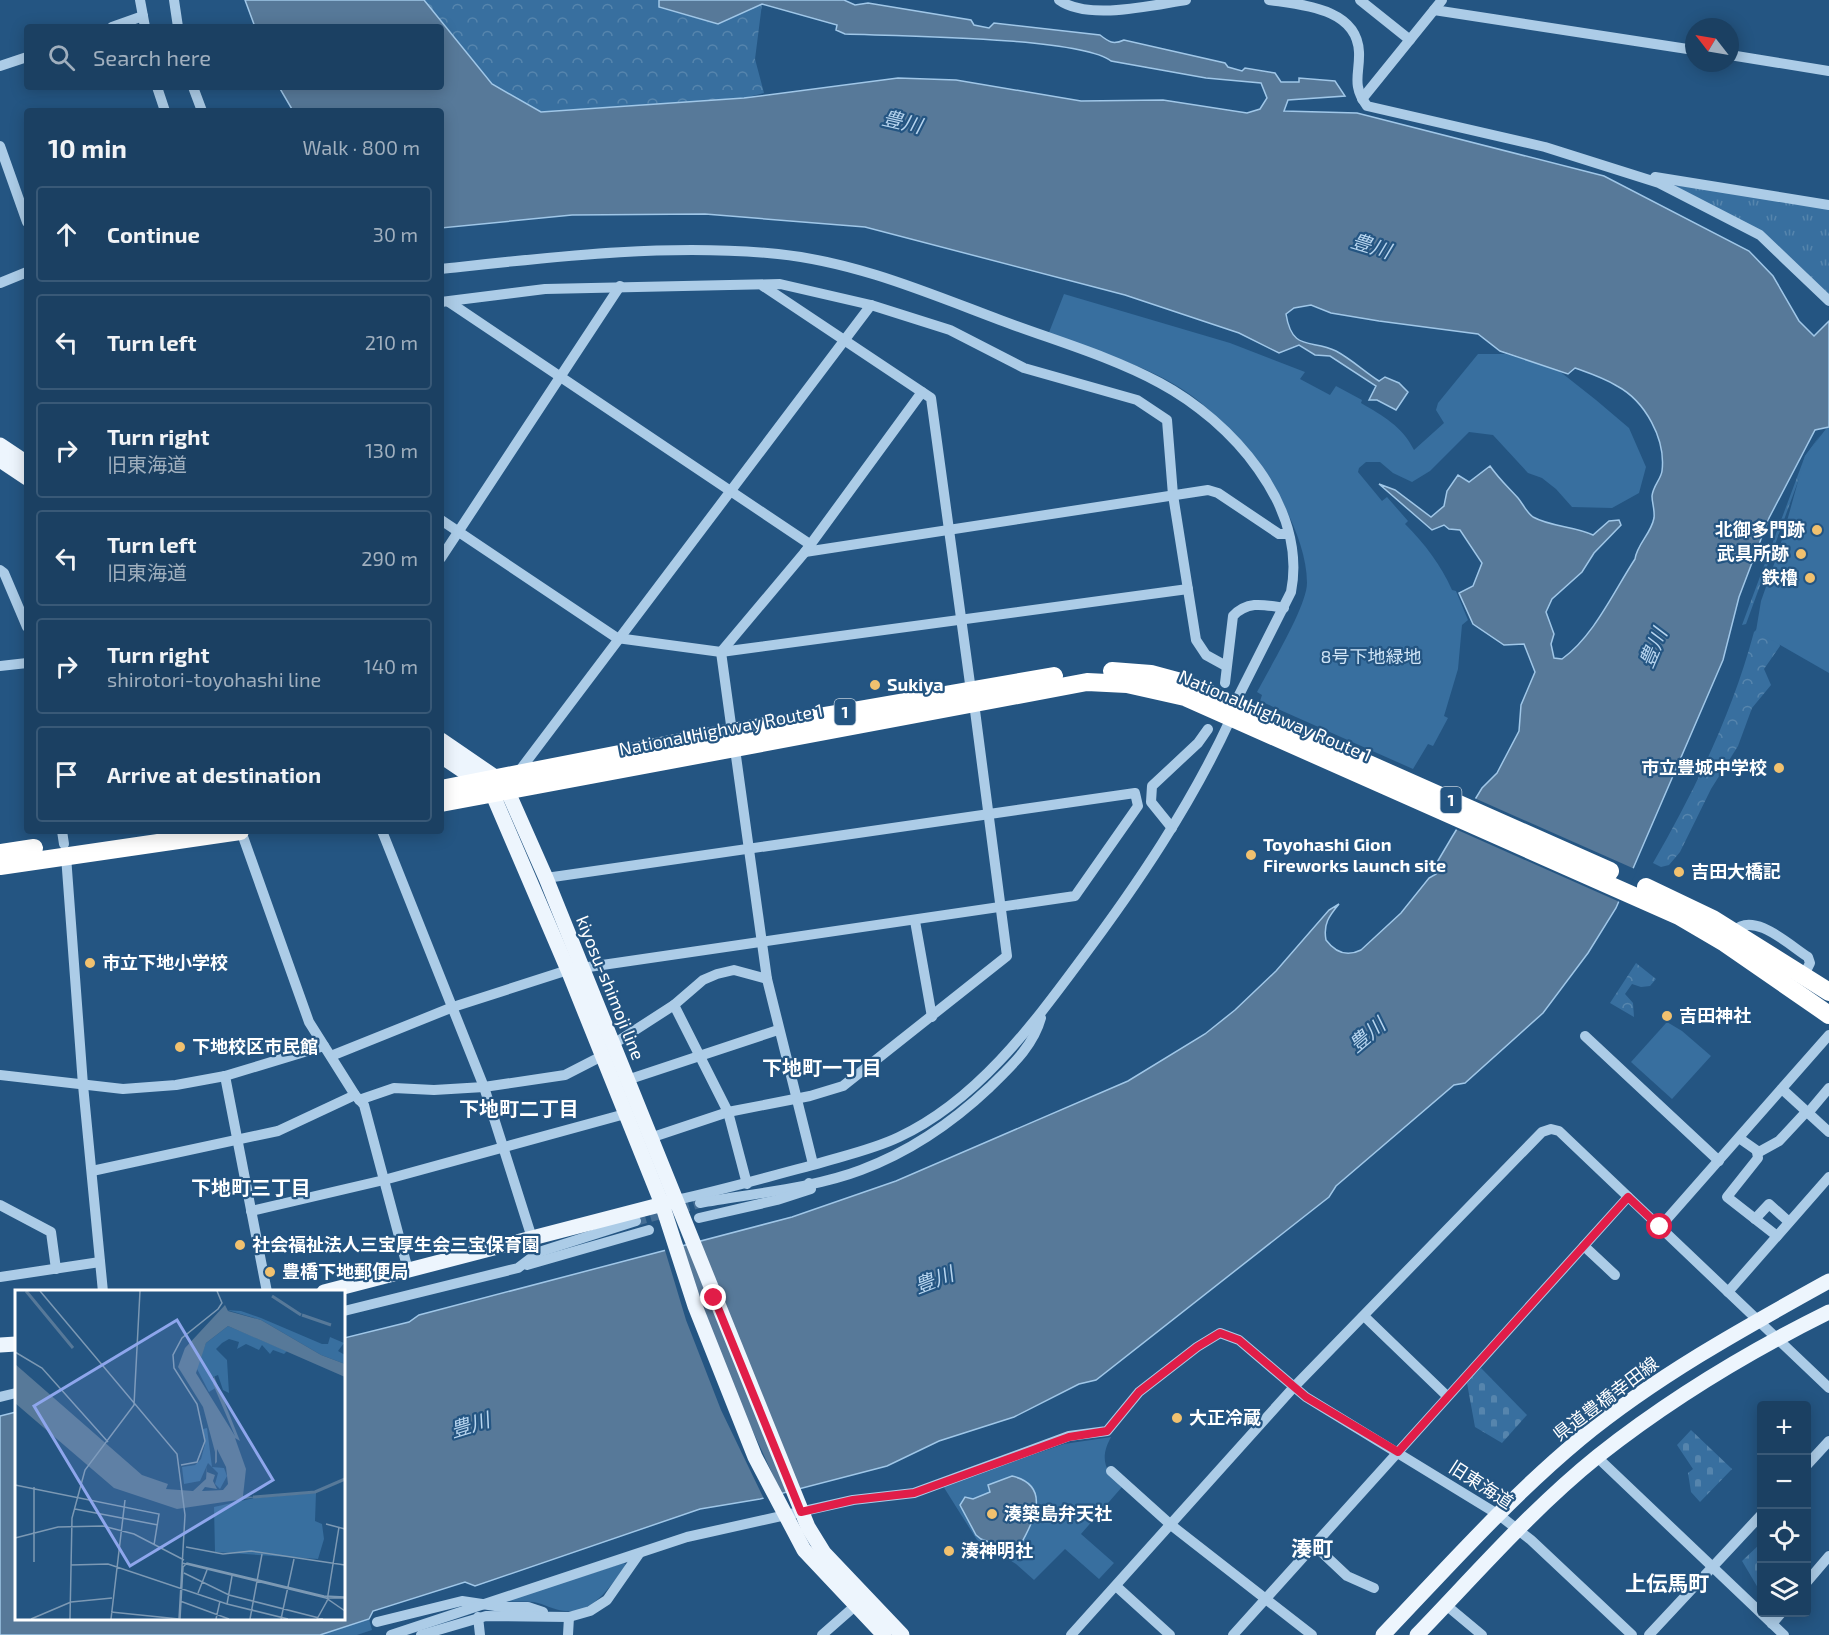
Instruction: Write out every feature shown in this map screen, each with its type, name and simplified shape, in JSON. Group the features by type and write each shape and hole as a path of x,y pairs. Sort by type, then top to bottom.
{"highway":[{"name":"National Highway Route 1","path":"444,802 499,785 973,697 1087,682 1127,684 1185,696 1238,713 1734,931 1829,992"},
{"name":"National Highway Route 1","path":"444,789 499,785"},
{"path":"0,853 134,834"},
{"path":"0,866 64,844 199,834"},
{"name":"National Highway Route 1","path":"1652,896 1829,1015"}],"main road":[{"path":"0,445 24,461"},
{"path":"0,460 24,476"},
{"path":"444,742 499,785"},
{"path":"444,758 499,785"},
{"name":"kiyosu-shimoji line","path":"499,785 546,879 574,969"},
{"name":"kiyosu-shimoji line","path":"499,785 607,1050 626,1114 669,1202"},
{"name":"kiyosu-shimoji line","path":"607,1050 627,1080 650,1138 669,1202"},
{"path":"669,1202 692,1222 800,1510 824,1553 902,1635"},
{"path":"669,1202 670,1232 695,1306 732,1403 783,1514 804,1550 884,1635"},
{"path":"332,1290 669,1202"},
{"name":"県道豊橋幸田線","path":"1383,1635 1498,1515 1580,1439 1658,1383 1756,1321 1829,1281"},
{"path":"1417,1635 1518,1530 1597,1457 1673,1401 1829,1312"},
{"path":"0,1345 15,1344"}],"street":[{"path":"140,0 144,22"},
{"path":"174,0 178,24"},
{"path":"1059,0 1064,4 1095,4 1124,10 1186,0"},
{"path":"1269,0 1317,9 1338,17 1351,28 1359,52 1355,80 1366,106 1545,147 1659,183 1760,235 1829,301"},
{"path":"1360,0 1410,39"},
{"path":"1362,99 1442,0"},
{"path":"1434,10 1685,49"},
{"path":"1739,56 1829,71"},
{"path":"0,66 24,58"},
{"path":"158,90 164,108"},
{"path":"194,90 201,108"},
{"path":"0,146 24,214"},
{"path":"1634,174 1829,205"},
{"path":"444,269 621,252 752,252 810,259 922,288 1135,371 1187,400 1208,416 1250,460 1276,499 1295,558 1295,572 1284,608 1238,713 1206,771 1172,828 1109,922 1044,1010 998,1063 942,1110 900,1137 859,1153 747,1184 669,1202"},
{"path":"0,283 24,273"},
{"path":"445,302 545,289 780,284 871,305 950,330 1024,368 1137,400 1167,420 1173,495 1196,640 1200,649 1226,666"},
{"path":"444,553 621,286"},
{"path":"650,1138 728,1112 843,1086 1007,956 931,398 763,286"},
{"path":"445,302 730,491 808,548 950,531 1208,490 1218,493 1279,534 1288,534"},
{"path":"499,785 617,638 871,305"},
{"path":"813,1164 767,979 721,652 808,548 922,392"},
{"path":"444,522 617,638 731,653 960,619 1188,589"},
{"path":"0,570 4,573 24,620"},
{"path":"1225,682 1229,630 1233,616 1240,608 1257,603 1284,608"},
{"path":"0,666 24,663"},
{"path":"1172,828 1151,802 1152,786 1198,744 1208,729"},
{"path":"331,1056 453,1007 574,969 1075,896 1138,806 1135,793 546,879"},
{"path":"241,834 309,1022 364,1105 408,1270"},
{"path":"383,834 484,1087 532,1238"},
{"path":"64,844 83,1085 103,1290"},
{"path":"915,921 932,1017"},
{"path":"92,1171 278,1131 357,1097 394,1088 435,1090 484,1087 565,1075 674,1005 703,980 734,970 767,979"},
{"path":"674,1005 728,1112 747,1184"},
{"path":"700,1203 809,1183 859,1171 938,1130 967,1108 1019,1059 1039,1025 1044,1010"},
{"path":"627,1080 778,1030"},
{"path":"1660,1227 1829,1035"},
{"path":"1585,1036 1719,1161"},
{"path":"0,1075 123,1089 176,1085 225,1076 324,1046"},
{"path":"225,1076 267,1290"},
{"path":"1757,1152 1779,1141 1829,1088"},
{"path":"1782,1089 1829,1132"},
{"path":"250,1211 384,1180 626,1114"},
{"path":"1071,1635 1293,1388 1542,1132 1551,1129 1559,1131 1756,1321 1829,1388"},
{"path":"1739,1138 1757,1152 1758,1158 1727,1197 1777,1236"},
{"path":"1728,1292 1829,1177"},
{"path":"692,1222 811,1189 809,1183"},
{"path":"1233,1635 1628,1197"},
{"path":"1755,1219 1769,1204 1789,1222"},
{"path":"0,1205 51,1232 56,1269"},
{"path":"518,1268 538,1252 636,1221"},
{"path":"345,1311 518,1268 649,1230"},
{"path":"1584,1246 1615,1275"},
{"path":"0,1277 100,1262"},
{"path":"1364,1316 1447,1396"},
{"name":"旧東海道","path":"477,1604 687,1537 800,1510 853,1500 914,1493 1069,1437 1107,1431 1139,1392 1197,1347 1220,1333 1227,1334 1252,1350 1293,1388 1498,1515 1518,1530 1632,1635"},
{"path":"0,1397 15,1393"},
{"path":"1811,1461 1829,1441"},
{"path":"1597,1457 1784,1635"},
{"path":"1111,1471 1171,1525 1312,1635"},
{"path":"1649,1635 1757,1518"},
{"path":"1314,1545 1347,1576 1374,1588"},
{"path":"421,1635 478,1617 552,1615 569,1617 590,1611 607,1600 639,1554"},
{"path":"1811,1577 1829,1556"},
{"path":"1116,1586 1170,1635"},
{"path":"377,1622 462,1601 528,1607 552,1615"},
{"path":"391,1635 477,1604"},
{"path":"1446,1605 1482,1635"},
{"path":"822,1635 855,1606"},
{"path":"478,1617 480,1635"},
{"path":"568,1635 569,1617"},
{"path":"1772,1624 1778,1617"}],"green space":[{"path":"424,0 659,0 660,8 718,24 762,4 755,59 764,93 744,98 541,112 492,84"},
{"path":"1659,183 1829,207 1829,301 1760,235"},
{"name":"8号下地緑地","path":"1064,294 1230,343 1305,372 1300,379 1330,395 1336,386 1362,400 1361,403 1398,428 1414,450 1444,423 1436,410 1438,403 1478,354 1506,354 1558,370 1629,428 1646,467 1639,493 1612,508 1572,507 1556,489 1542,478 1528,473 1493,435 1469,432 1430,471 1412,482 1393,473 1380,462 1366,462 1359,468 1358,472 1382,501 1387,497 1408,521 1405,524 1432,555 1452,590 1456,591 1468,620 1462,625 1458,669 1444,716 1448,718 1433,746 1428,744 1413,769 1260,701 1262,695 1257,692 1294,622 1307,583 1301,547 1288,512 1277,491 1227,429 1192,396 1133,364 1048,335"},
{"path":"1829,425 1829,673 1756,631 1761,601 1779,550 1805,456"},
{"path":"1821,434 1808,454 1746,624 1742,625 1805,456"},
{"path":"1759,627 1779,640 1780,646 1764,669 1771,685 1752,708 1738,746 1711,789 1680,852 1669,865 1661,867 1653,863 1711,751 1735,692 1754,632"},
{"path":"1636,963 1656,979 1650,986 1641,987 1632,984 1625,994 1633,1003 1634,1017 1610,1003"},
{"path":"1667,1022 1682,1031 1711,1056 1672,1099 1631,1062"},
{"path":"1481,1368 1527,1415 1502,1443 1475,1427 1467,1383"},
{"path":"1691,1430 1732,1469 1700,1502 1691,1492 1688,1473 1693,1469 1677,1445"},
{"path":"1111,1437 1105,1452 1106,1464 1111,1476 1122,1487 1081,1534 1114,1563 1099,1579 1065,1549 1034,1580 1016,1564 977,1540 943,1486 1064,1444"},
{"path":"1757,1547 1757,1586 1742,1561"},
{"path":"624,1563 626,1565 601,1597 575,1611 565,1611 534,1602 505,1601"},
{"path":"369,1619 372,1630 357,1635 320,1635"}],"water":[{"path":"245,0 424,0 443,24 254,24"},
{"name":"豊川","path":"659,0 844,0 855,5 868,3 971,20 974,25 989,28 994,23 1100,35 1111,42 1124,40 1225,63 1228,67 1242,71 1245,68 1275,73 1281,82 1299,82 1299,78 1335,81 1345,96 1288,100 1284,111 1357,113 1604,176 1749,251 1773,276 1799,321 1814,336 1829,321 1829,427 1815,430 1769,518 1739,597 1723,660 1616,908 1588,953 1543,1013 1465,1083 1454,1085 1336,1186 1329,1197 1096,1380 1079,1384 1014,1417 939,1441 887,1466 760,1499 700,1509 475,1586 465,1582 373,1611 369,1619 320,1635 0,1635 0,1416 15,1412 15,1620 345,1620 345,1338 409,1322 419,1315 792,1217 896,1181 1128,1081 1205,1034 1235,1010 1276,971 1329,910 1339,904 1328,920 1325,929 1326,940 1333,948 1342,952 1351,953 1361,950 1401,913 1429,878 1436,874 1436,864 1482,788 1497,773 1519,731 1521,705 1535,672 1524,644 1504,645 1473,624 1459,593 1473,586 1482,563 1460,530 1449,529 1444,525 1432,530 1379,484 1395,490 1431,517 1444,506 1447,491 1458,475 1469,482 1490,466 1529,513 1540,520 1593,535 1609,521 1619,520 1621,525 1594,553 1582,572 1552,599 1546,612 1554,634 1551,644 1554,658 1562,659 1584,638 1603,612 1635,559 1650,529 1654,515 1652,496 1662,471 1661,446 1652,422 1636,401 1617,386 1596,376 1575,368 1568,374 1500,351 1478,334 1331,313 1311,305 1294,308 1286,314 1289,326 1298,339 1336,351 1379,381 1385,377 1399,383 1408,392 1396,410 1377,400 1369,400 1376,386 1330,356 1315,355 1299,345 1279,353 1239,333 1125,295 865,227 705,214 572,215 444,228 444,108 291,108 281,90 444,90 444,25 492,84 541,112 744,98 898,78 956,80 1081,101 1163,100 1247,113 1260,109 1267,98 1261,83 1206,78 1111,61 1093,53 1063,47 985,39 845,34 836,30 837,25 762,4 718,24 659,7"},
{"path":"1012,1476 1025,1481 1033,1488 1036,1507 1029,1529 1018,1549 1014,1555 1007,1558 997,1545 976,1535 960,1505 965,1497 973,1499 990,1492 988,1485"}],"pier":[{"path":"1472,797 1637,870 1622,903 1453,828"},
{"path":"682,1243 702,1307 738,1399 783,1497 765,1501 721,1410 686,1320 664,1247"}],"tunnel":[{"path":"636,1221 700,1203"}],"place":[{"name":"北御多門跡","path":"1817,530"},
{"name":"武具所跡","path":"1801,554"},
{"name":"鉄櫓","path":"1810,578"},
{"name":"Sukiya","path":"875,685"},
{"name":"市立豊城中学校","path":"1779,768"},
{"name":"Toyohashi Gion Fireworks launch site","path":"1251,855"},
{"name":"吉田大橋記","path":"1679,872"},
{"name":"市立下地小学校","path":"90,963"},
{"name":"吉田神社","path":"1667,1016"},
{"name":"下地校区市民館","path":"180,1047"},
{"name":"社会福祉法人三宝厚生会三宝保育園","path":"240,1245"},
{"name":"豊橋下地郵便局","path":"270,1272"},
{"name":"大正冷蔵","path":"1177,1418"},
{"name":"湊築島弁天社","path":"992,1514"},
{"name":"湊神明社","path":"949,1551"}],"district":[{"name":"下地町一丁目","path":"822,1068"},
{"name":"下地町二丁目","path":"519,1109"},
{"name":"下地町三丁目","path":"251,1188"},
{"name":"湊町","path":"1312,1549"},
{"name":"上伝馬町","path":"1667,1584"}],"route":[{"path":"714,1298 801,1512 853,1500 914,1493 1069,1437 1107,1431 1139,1392 1197,1347 1220,1333 1239,1340 1306,1397 1398,1452 1628,1197 1660,1227"}]}
